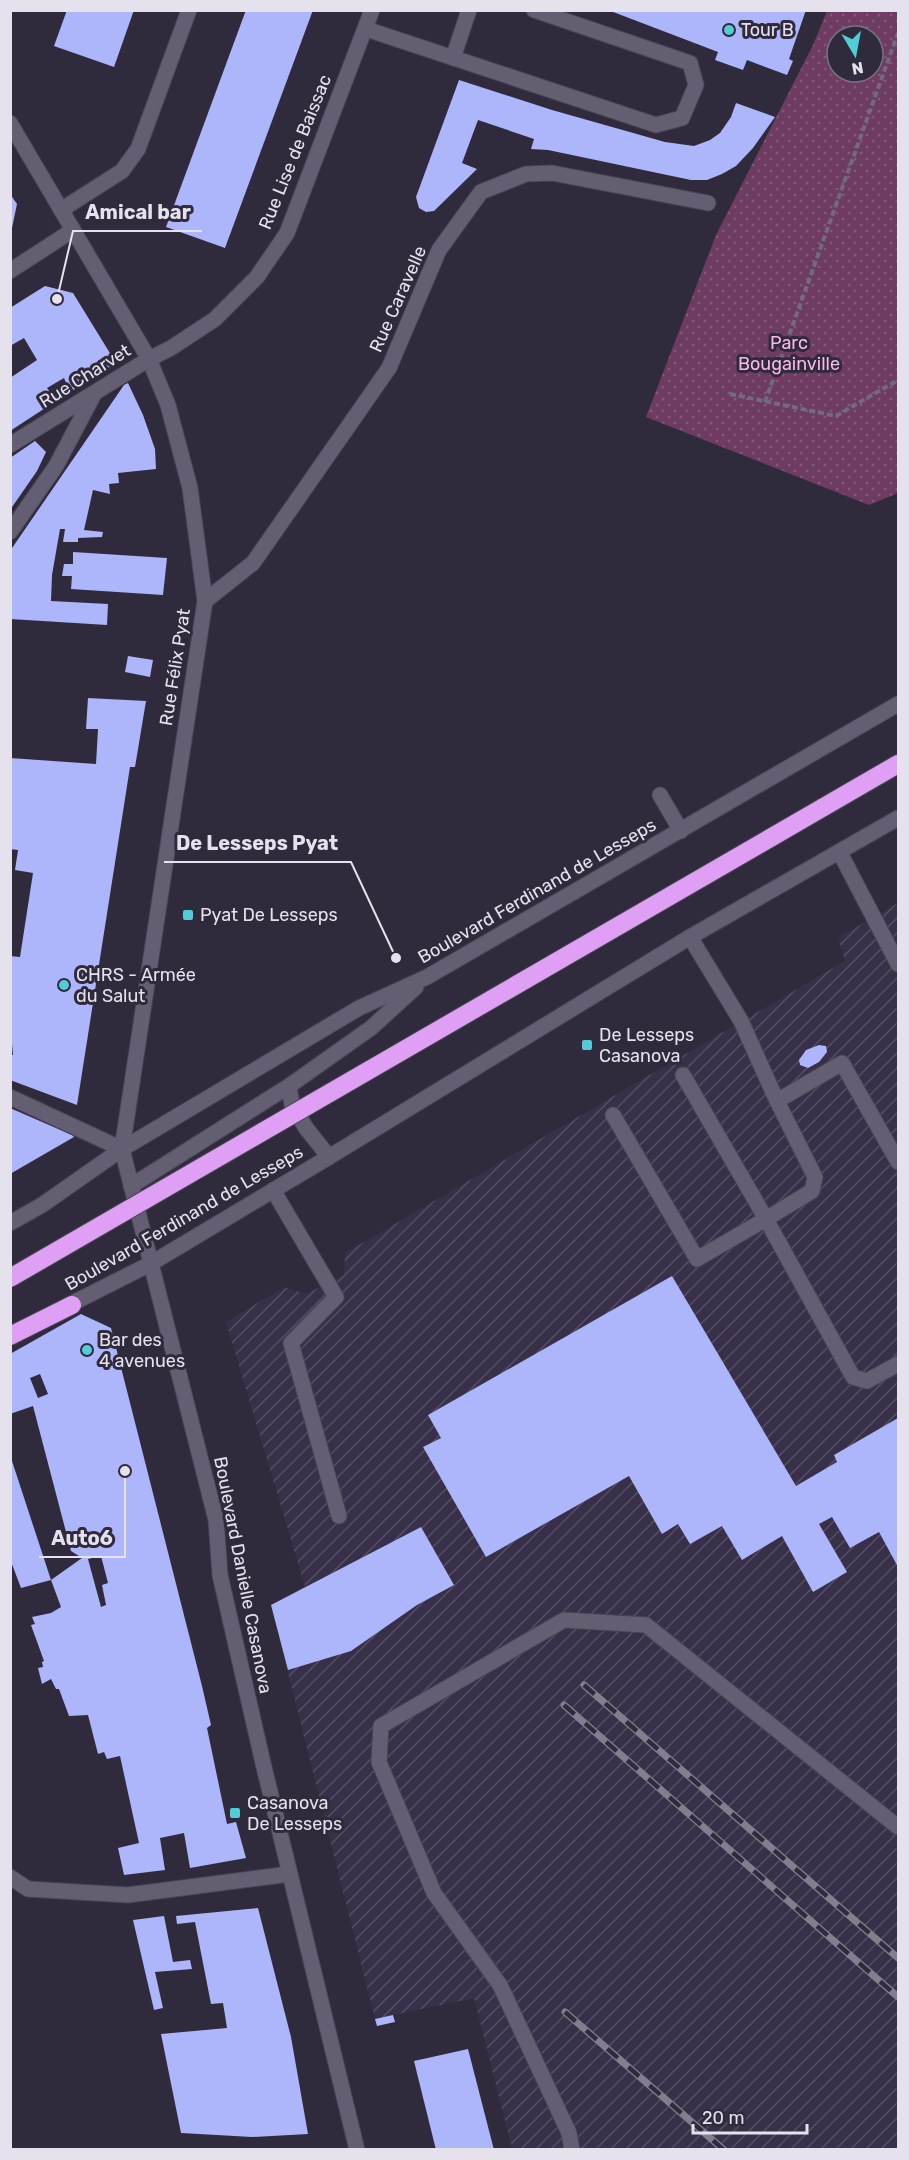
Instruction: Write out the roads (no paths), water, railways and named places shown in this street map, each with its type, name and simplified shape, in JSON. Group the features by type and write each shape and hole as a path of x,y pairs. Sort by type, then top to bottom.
{"highway":[{"path":"10,1278 898,764"},
{"path":"10,1336 72,1305"}],"street":[{"path":"61,210 122,171 138,149 189,10"},
{"name":"Rue Lise de Baissac","path":"149,359 215,320 257,277 287,233 372,10"},
{"path":"453,58 469,10"},
{"path":"366,29 656,125 682,117 696,86 690,63 534,10"},
{"name":"Rue Félix Pyat","path":"10,123 149,359 168,405 190,488 205,601 122,1149"},
{"name":"Rue Caravelle","path":"205,601 253,563 389,368 439,250 481,192 526,174 552,173 708,203"},
{"path":"10,271 73,230"},
{"name":"Rue Charvet","path":"10,445 149,359"},
{"path":"10,532 56,466 94,394"},
{"name":"Boulevard Ferdinand de Lesseps","path":"10,1223 42,1205 122,1149 359,1008 427,977 898,704"},
{"path":"660,795 681,831"},
{"name":"Boulevard Ferdinand de Lesseps","path":"10,1330 72,1305 150,1264 690,937 898,818"},
{"path":"840,853 898,964"},
{"path":"613,1115 697,1259 812,1191 815,1177 741,1021 690,937"},
{"path":"131,1186 289,1086 371,1028 427,977"},
{"path":"777,1101 842,1064 898,1162"},
{"path":"683,1075 853,1377 867,1381 898,1365"},
{"path":"289,1086 292,1105 306,1128 329,1157"},
{"path":"10,1097 122,1149"},
{"name":"Boulevard Danielle Casanova","path":"122,1149 216,1520 220,1575 357,2150"},
{"path":"273,1190 336,1297 291,1343 339,1516"},
{"path":"572,2150 569,2133 500,1985 434,1893 379,1762 381,1726 564,1620 646,1625 898,1827"},
{"path":"10,1877 28,1889 128,1895 290,1874"}],"railway":[{"path":"584,1685 898,1958"},
{"path":"564,1705 898,1997"},
{"path":"565,2012 724,2150"}],"place":[{"name":"Tour B","path":"729,30"},
{"name":"Amical bar","path":"57,299"},
{"name":"Pyat De Lesseps","path":"188,915"},
{"name":"De Lesseps Pyat","path":"396,958"},
{"name":"CHRS - Armée du Salut","path":"64,985"},
{"name":"De Lesseps Casanova","path":"587,1045"},
{"name":"Bar des 4 avenues","path":"87,1350"},
{"name":"Auto6","path":"125,1471"},
{"name":"Casanova De Lesseps","path":"235,1813"}],"park label":[{"name":"Parc Bougainville","path":"789,353"}]}
